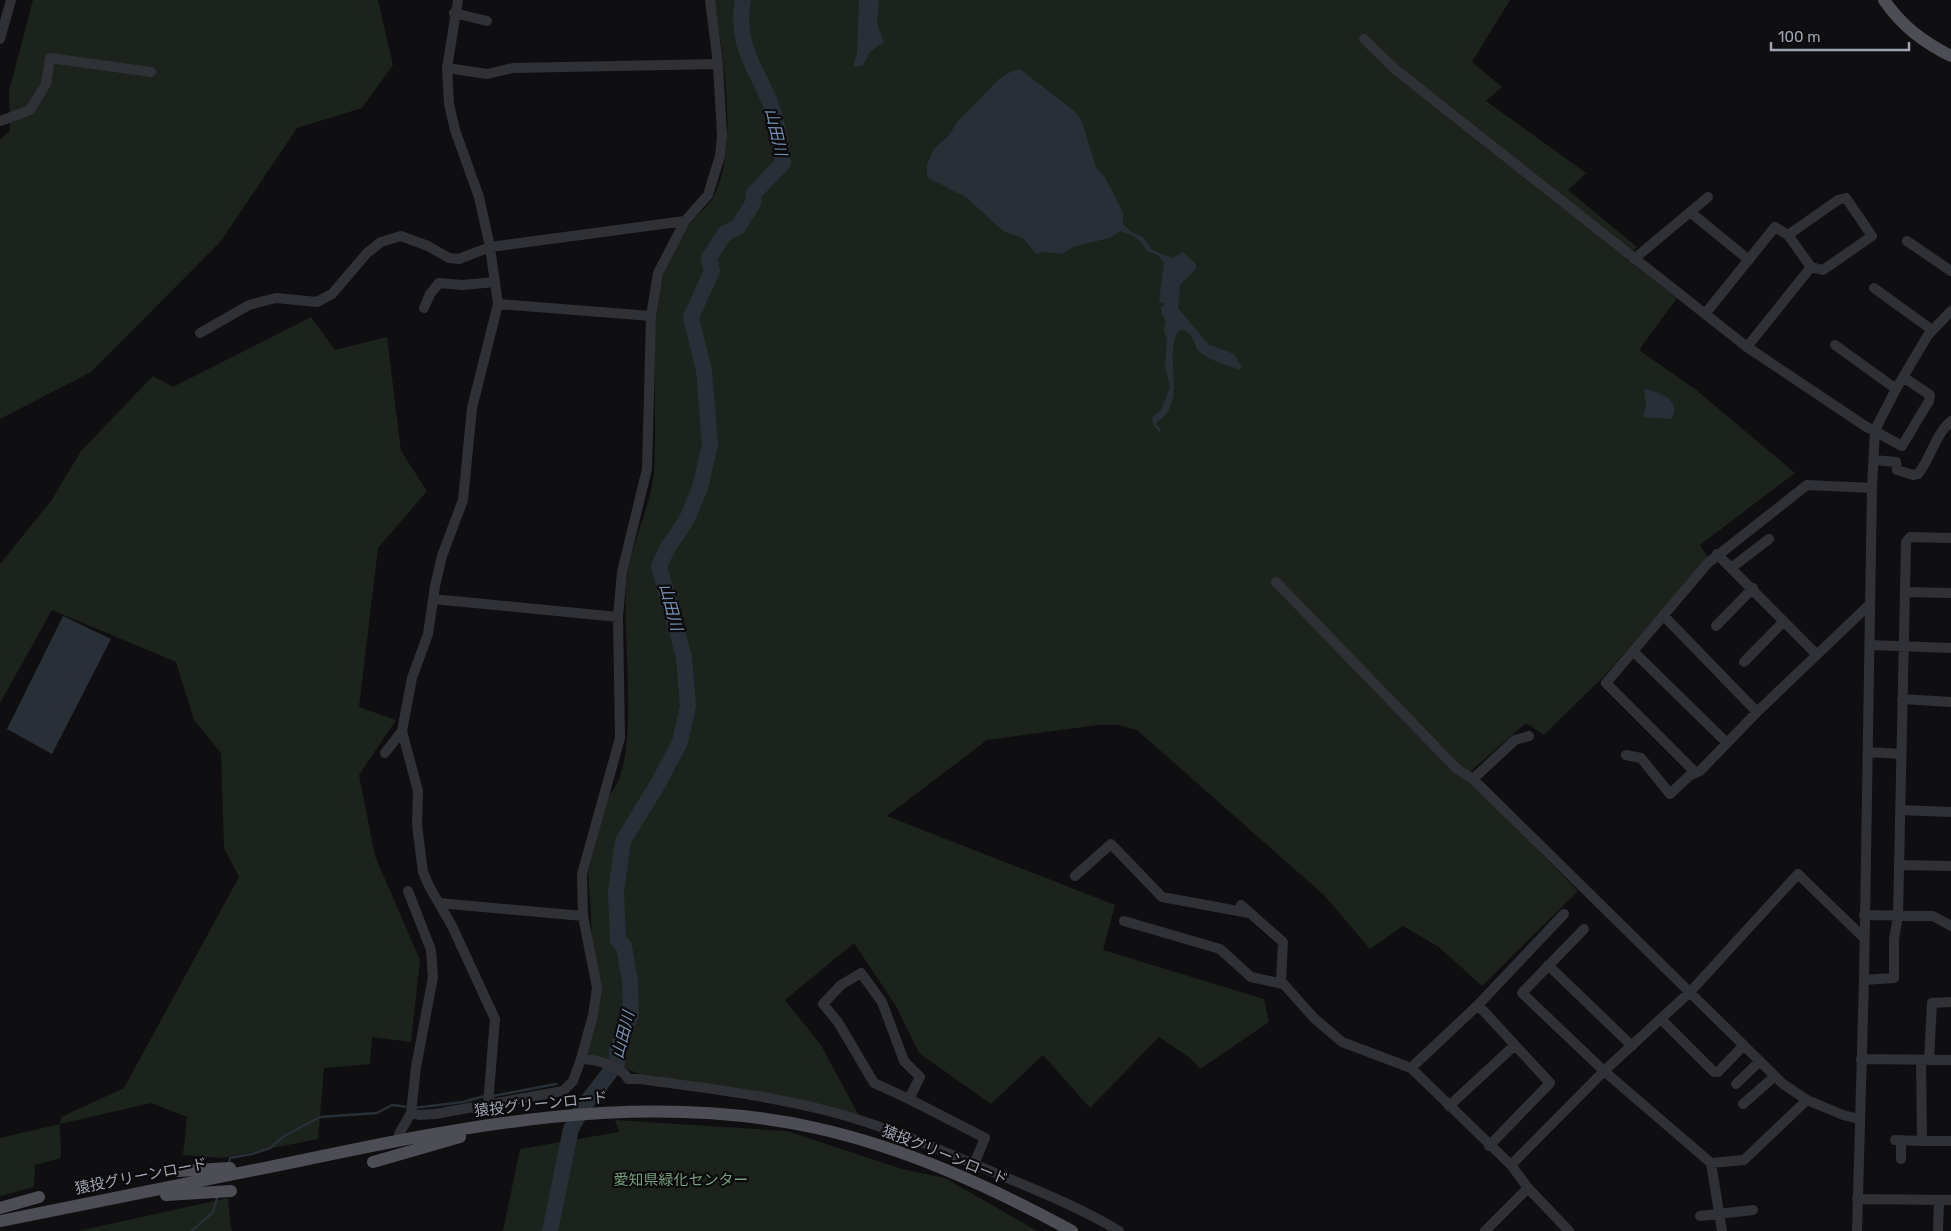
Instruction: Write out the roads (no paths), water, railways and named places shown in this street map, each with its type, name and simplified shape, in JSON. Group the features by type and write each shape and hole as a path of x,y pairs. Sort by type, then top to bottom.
{"main road":[{"path":"1884,0 1907,29 1923,41 1951,56"},
{"name":"猿投グリーンロード","path":"0,1222 372,1146 520,1120 601,1112 701,1112 815,1128 878,1145 927,1162 1028,1207 1072,1231"},
{"path":"373,1162 520,1120"},
{"path":"178,1171 237,1167 372,1146"},
{"path":"0,1222 151,1197 231,1190"},
{"path":"0,1208 39,1197"}],"street":[{"path":"0,39 11,0"},
{"path":"458,0 454,13 447,68 452,116 479,196 490,247 498,304 472,408 463,500 442,556 432,599 428,634 412,678 402,731 418,791 420,858 429,886 452,926 494,1019 488,1104"},
{"path":"411,1113 435,1114 563,1091 574,1081 593,1015 597,988 584,916 582,874 584,860 620,738 618,617 622,572 647,469 651,316 658,273 685,220 708,195 720,156 722,136 718,64 710,0"},
{"path":"454,13 487,21"},
{"path":"1364,39 1396,70 1747,347 1865,426 1902,446 1929,400 1930,395 1903,377"},
{"path":"0,121 30,110 46,84 50,58 151,72"},
{"path":"447,68 487,74 512,68 718,64"},
{"path":"1634,259 1708,197"},
{"path":"1705,314 1775,227 1788,235 1811,268 1823,270 1872,236 1846,198 1838,200 1788,235"},
{"path":"1690,212 1749,260"},
{"path":"200,333 249,305 276,298 316,302 332,294 367,253 381,242 401,236 428,246 449,258 459,259 490,247 685,220"},
{"path":"1907,241 1951,271"},
{"path":"1747,347 1811,268"},
{"path":"424,308 430,294 439,283 462,285 495,282"},
{"path":"1874,288 1932,330"},
{"path":"498,304 651,316"},
{"path":"1856,1231 1864,980 1872,488 1875,430 1896,389 1932,330 1951,311"},
{"path":"1835,345 1896,389"},
{"path":"1873,460 1896,462 1897,470 1902,473 1918,474 1927,464 1944,428 1951,421"},
{"path":"1696,773 1606,683 1717,554 1807,485 1872,488"},
{"path":"1864,980 1894,978 1894,939 1898,916 1907,538 1951,538"},
{"path":"1732,568 1769,539"},
{"path":"1717,554 1817,654"},
{"path":"1276,582 1457,769 1473,779 1691,991 1775,1076 1807,1100 1843,1115 1859,1119"},
{"path":"1716,626 1753,588"},
{"path":"1905,592 1951,593"},
{"path":"432,599 618,617"},
{"path":"1626,755 1641,758 1670,794 1689,776 1696,773 1870,604"},
{"path":"1663,615 1757,712"},
{"path":"1744,662 1784,621"},
{"path":"1870,646 1951,648"},
{"path":"1634,652 1726,742"},
{"path":"1902,699 1951,702"},
{"path":"385,753 402,731"},
{"path":"1473,779 1515,740 1529,736"},
{"path":"1868,752 1901,754"},
{"path":"1900,810 1951,812"},
{"path":"1075,876 1111,844 1162,897 1250,913"},
{"path":"1899,865 1951,866"},
{"path":"1511,1165 1604,1071 1691,991 1798,874 1864,938"},
{"path":"400,1134 402,1126 411,1113 416,1066 433,977 431,950 408,891"},
{"path":"439,903 584,916"},
{"path":"1241,905 1283,942 1281,981 1314,1018 1342,1042 1411,1068 1489,1146 1511,1165 1528,1188 1569,1231"},
{"path":"1411,1068 1478,1005 1564,914"},
{"path":"1864,915 1932,916 1951,926"},
{"path":"1124,920 1220,949 1251,977 1283,984"},
{"path":"1584,929 1522,993 1604,1071 1711,1163 1722,1231"},
{"path":"1548,966 1632,1046"},
{"path":"909,1099 920,1077 904,1061 882,1002 861,973 841,985 823,1004 838,1022 874,1082 985,1138 974,1164"},
{"path":"1922,1141 1925,1060 1932,1003 1951,1002"},
{"path":"1478,1005 1550,1083 1489,1146"},
{"path":"1661,1019 1714,1072 1718,1072 1744,1045"},
{"path":"1449,1106 1515,1045"},
{"path":"581,1059 599,1062 621,1071 628,1079 640,1079 739,1094 828,1111 908,1137 974,1164 1086,1212 1119,1231"},
{"path":"1861,1059 1951,1060"},
{"path":"1736,1084 1760,1061"},
{"path":"1743,1104 1775,1076"},
{"path":"1711,1163 1744,1160 1807,1100"},
{"path":"1900,1159 1898,1140 1951,1141"},
{"path":"1485,1231 1528,1188"},
{"path":"1857,1199 1951,1200"},
{"path":"1938,1231 1939,1200"},
{"path":"1700,1216 1753,1210"}],"waterway":[{"name":"山田川","path":"550,1231 571,1129 583,1107 617,1063 617,1049 631,1014 630,982 624,946 618,940 616,892 623,841 659,782 680,742 688,706 684,657 659,566 668,547 686,521 700,488 710,444 704,371 691,317 712,271 709,258 725,233 738,227 753,203 754,193 783,163 778,132 770,102 752,65 744,41 741,15 743,0"},
{"path":"493,1096 556,1084"},
{"path":"414,1108 463,1102 485,1096"},
{"path":"229,1163 230,1158 270,1148 284,1136 320,1117 377,1113 392,1105 409,1107"},
{"path":"192,1231 213,1212 218,1195"}],"park label":[{"name":"愛知県緑化センター","path":"681,1180"}]}
